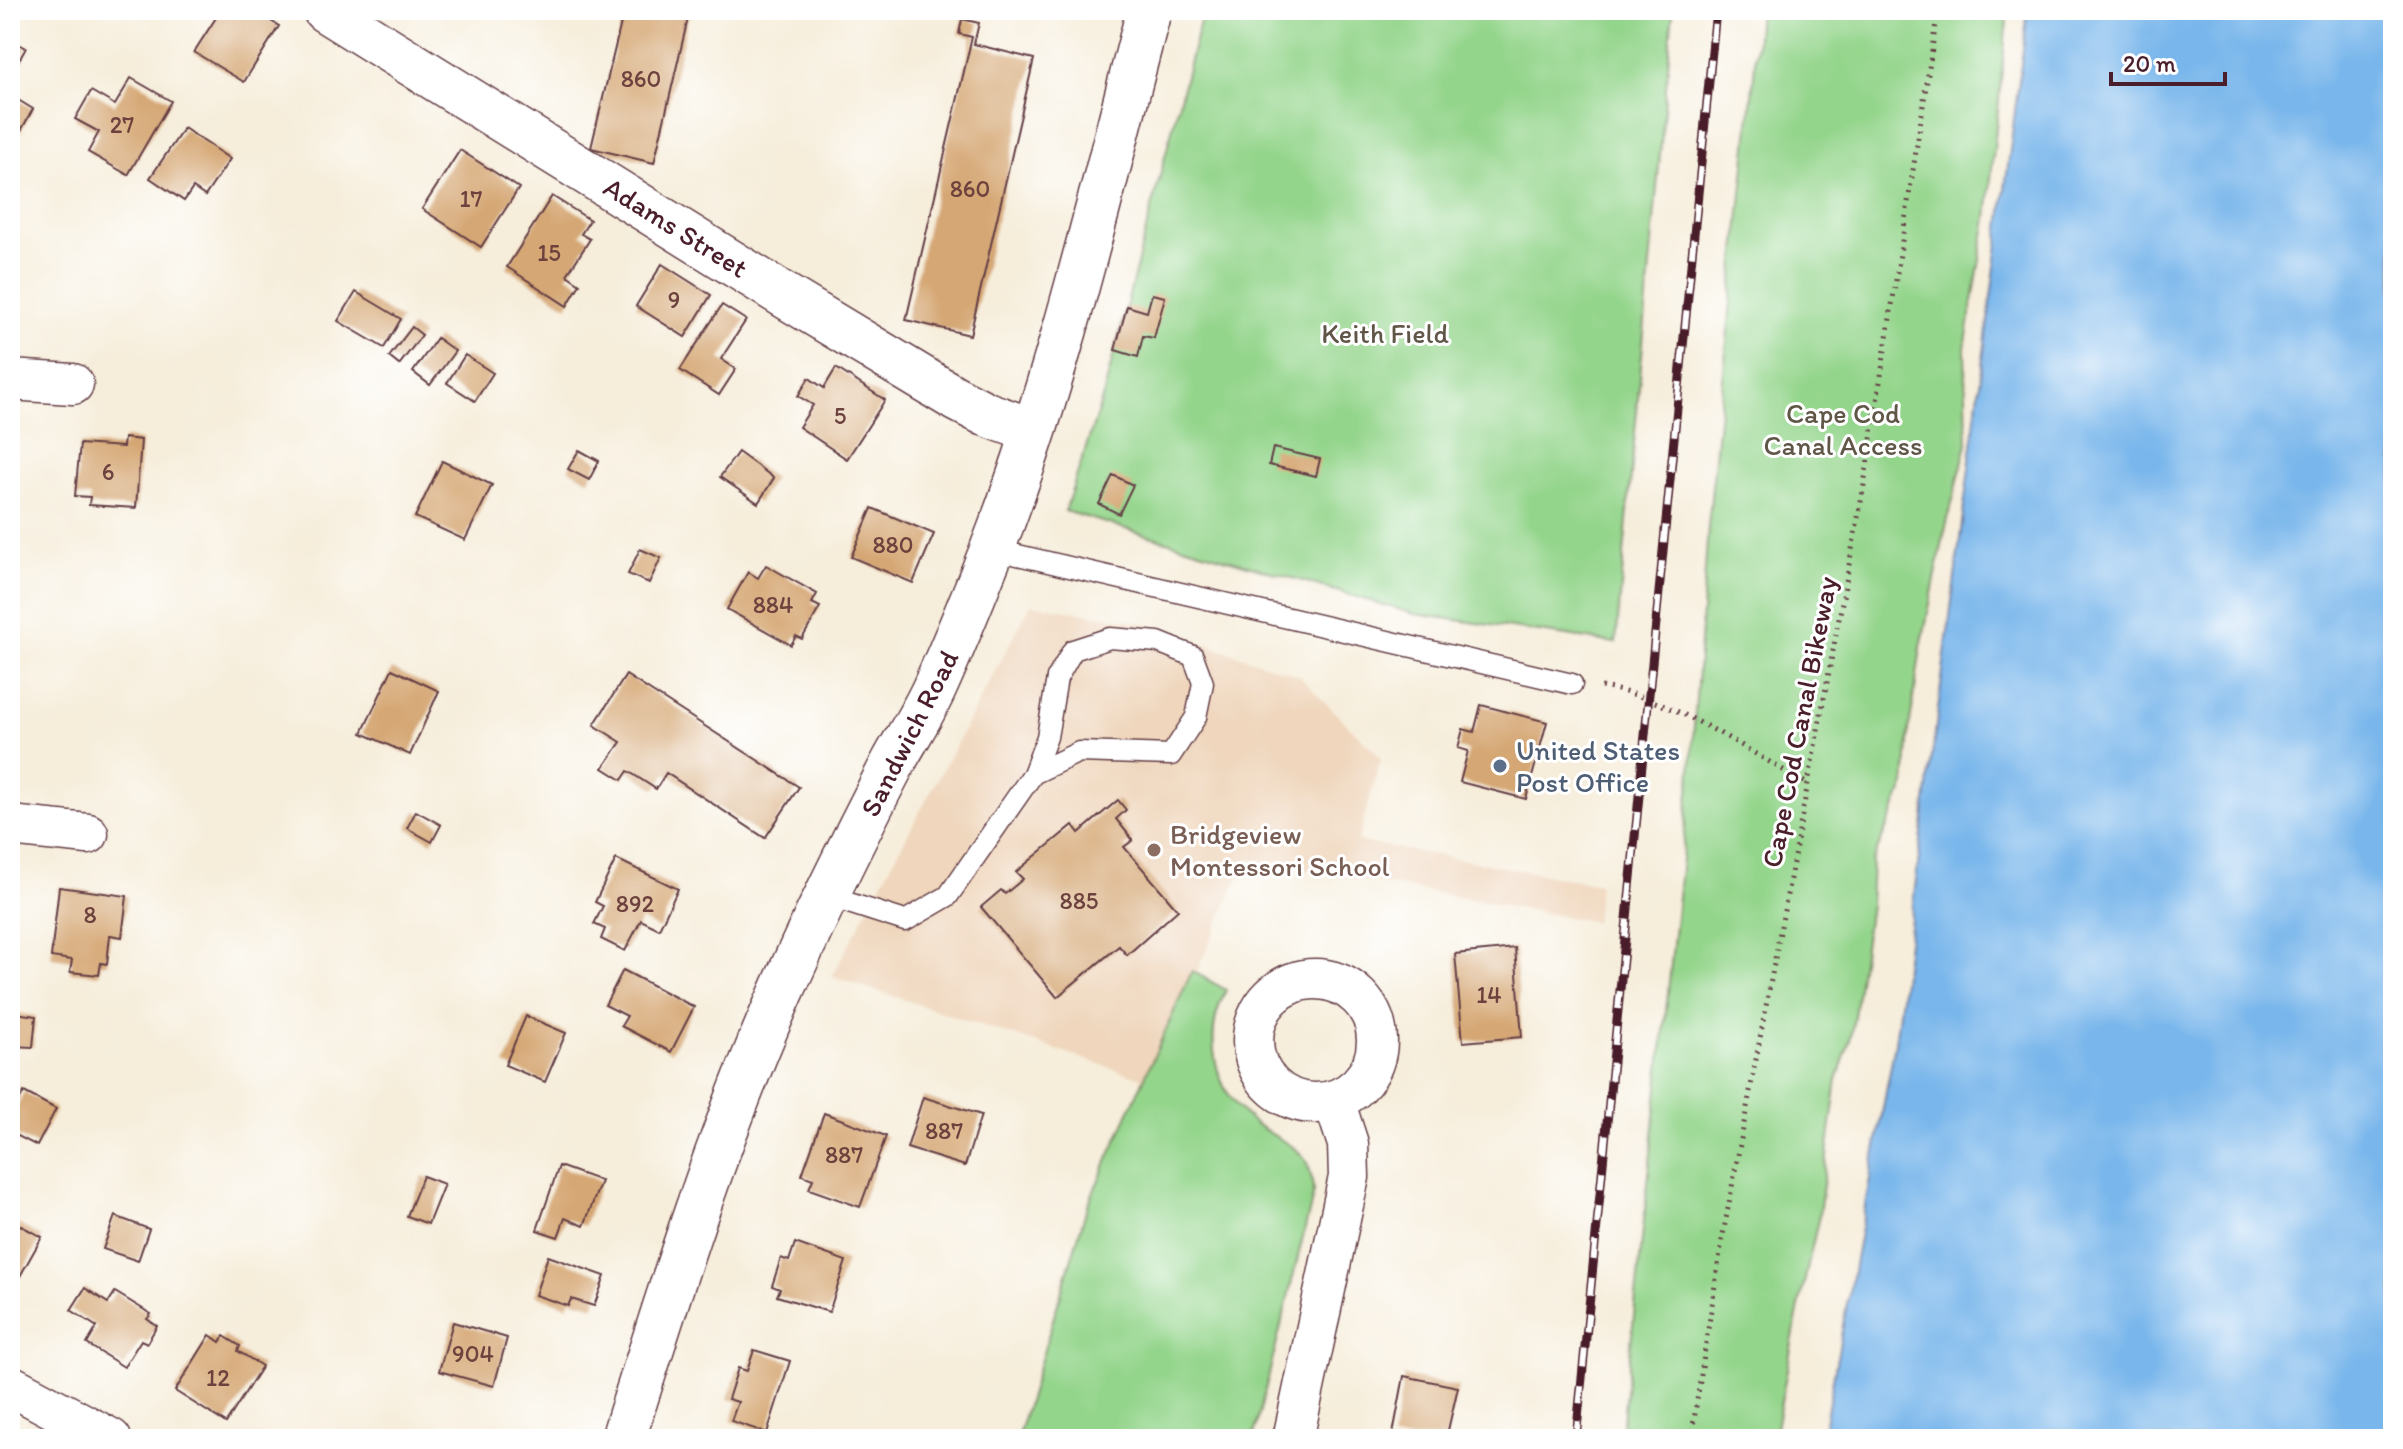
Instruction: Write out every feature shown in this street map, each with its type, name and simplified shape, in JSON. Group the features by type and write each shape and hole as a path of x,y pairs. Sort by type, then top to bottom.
{"main road":[{"name":"Adams Street","path":"325,10 953,397 986,414 1033,431"},
{"name":"Sandwich Road","path":"623,1439 696,1212 736,1101 827,896 933,691 992,549 1059,346 1149,10"}],"street":[{"path":"10,380 73,384"},
{"path":"10,826 88,834"},
{"path":"1293,1439 1349,1177 1348,1144 1334,1101"},
{"path":"10,1385 111,1439"}],"lane":[{"path":"992,549 1572,684"},
{"path":"827,896 905,921 948,896 1033,774 1047,737 1057,678 1073,650 1110,638 1158,642 1193,656 1203,683 1196,717 1171,755 1079,752 1033,774"}],"path":[{"name":"Cape Cod Canal Bikeway","path":"1691,1439 1722,1240 1863,491 1938,10"},
{"path":"1572,684 1622,690 1689,717 1808,784"}],"shaded area":[{"name":"Bridgeview Montessori School","path":"1031,604 1141,622 1299,676 1381,758 1358,841 1599,884 1595,922 1247,859 1148,1080 832,976"}],"green space":[{"name":"Keith Field","path":"1203,10 1673,10 1616,643 1414,614 1065,511 1103,396"},
{"name":"Cape Cod Canal Access","path":"1759,10 2008,10 1987,218 1965,348 1967,444 1921,647 1905,785 1872,862 1870,905 1851,1037 1837,1080 1819,1215 1774,1439 1621,1439 1690,783 1708,527"},
{"path":"1192,971 1226,990 1215,1024 1214,1042 1215,1060 1227,1092 1251,1120 1302,1155 1312,1178 1313,1196 1253,1439 1017,1439 1088,1204"}],"water":[{"path":"2028,10 2393,10 2393,1439 1822,1439 1895,1043"}],"building":[{"path":"221,10 252,10 279,26 244,82 194,52"},
{"path":"624,10 690,10 654,163 591,148"},
{"path":"1011,10 1044,10 1042,19"},
{"path":"962,19 979,23 974,44 1034,59 970,335 906,320 972,37 959,34"},
{"path":"10,39 26,48 10,76"},
{"path":"131,78 171,101 128,175 88,152 99,132 75,119 91,91 115,105"},
{"path":"10,95 33,109 17,138 10,134"},
{"path":"184,128 230,159 205,196 193,188 184,201 150,178"},
{"path":"460,150 519,188 481,247 422,209"},
{"path":"552,196 590,220 581,234 590,239 567,275 580,284 567,306 507,267"},
{"path":"662,264 711,295 685,337 636,306"},
{"path":"356,292 401,319 384,348 338,321"},
{"path":"1152,294 1165,297 1154,338 1143,336 1138,357 1115,350 1127,306 1147,312"},
{"path":"722,305 746,320 721,359 736,369 719,395 680,370"},
{"path":"412,327 422,335 399,365 389,357"},
{"path":"437,338 455,351 430,385 413,372"},
{"path":"465,355 493,373 475,401 447,383"},
{"path":"836,368 885,400 847,459 799,427 813,405 798,396 809,378 824,388"},
{"path":"124,438 141,440 136,508 89,505 90,497 75,496 80,444 123,447"},
{"path":"1273,448 1320,459 1316,476 1269,465"},
{"path":"579,450 599,461 589,480 568,469"},
{"path":"738,452 774,478 758,503 720,477"},
{"path":"442,461 492,485 465,540 415,517"},
{"path":"1113,475 1133,485 1119,514 1099,504"},
{"path":"872,508 934,534 913,583 851,557"},
{"path":"640,549 661,558 649,583 628,574"},
{"path":"766,565 817,594 812,603 820,607 802,639 796,636 791,645 727,609 748,572 758,578"},
{"path":"392,669 439,691 410,755 362,733"},
{"path":"626,675 799,787 765,838 666,773 656,789 628,771 622,780 603,768 621,742 594,725"},
{"name":"United States Post Office","path":"1481,705 1547,722 1526,799 1460,782 1468,751 1458,748 1463,729 1474,732"},
{"path":"1118,800 1126,810 1116,819 1133,840 1124,847 1178,910 1127,955 1119,946 1057,997 981,907 1001,890 1005,894 1023,879 1016,872 1073,825 1079,833"},
{"path":"416,811 441,825 432,842 407,828"},
{"path":"616,859 678,889 659,929 641,920 625,951 601,939 605,929 594,924 603,906 595,902"},
{"path":"59,887 127,896 122,937 110,935 107,964 101,963 99,975 70,972 72,960 51,957"},
{"path":"1515,948 1522,1037 1463,1042 1455,954"},
{"path":"623,970 694,1007 671,1052 621,1026 627,1016 605,1005"},
{"path":"16,1013 36,1016 33,1047 12,1046"},
{"path":"526,1016 566,1033 545,1082 505,1065"},
{"path":"24,1092 56,1109 37,1146 10,1132 10,1118"},
{"path":"923,1097 981,1115 965,1166 907,1148"},
{"path":"824,1113 886,1136 860,1207 809,1189 813,1179 802,1175"},
{"path":"559,1166 601,1181 584,1226 565,1218 558,1237 537,1230"},
{"path":"423,1176 444,1184 428,1224 407,1216"},
{"path":"115,1216 149,1229 138,1261 103,1249"},
{"path":"10,1220 42,1237 10,1294"},
{"path":"795,1243 846,1261 829,1312 777,1296 780,1289 772,1286 781,1258 789,1261"},
{"path":"548,1256 605,1276 594,1306 571,1299 568,1306 535,1295"},
{"path":"85,1288 108,1303 115,1292 151,1314 147,1319 157,1326 147,1343 141,1340 124,1367 87,1344 97,1327 71,1310"},
{"path":"453,1322 507,1338 494,1386 439,1371"},
{"path":"210,1335 220,1342 224,1336 240,1346 238,1351 262,1366 226,1423 175,1391"},
{"path":"754,1350 790,1361 767,1433 731,1421 738,1402 728,1399 738,1368 747,1371"},
{"path":"1404,1376 1458,1387 1446,1439 1392,1439"},
{"path":"811,1430 840,1438 840,1439 808,1439"}],"railway":[{"path":"1576,1439 1716,10"}],"place":[{"name":"United States Post Office","path":"1500,766"},
{"name":"Bridgeview Montessori School","path":"1154,850"}]}
